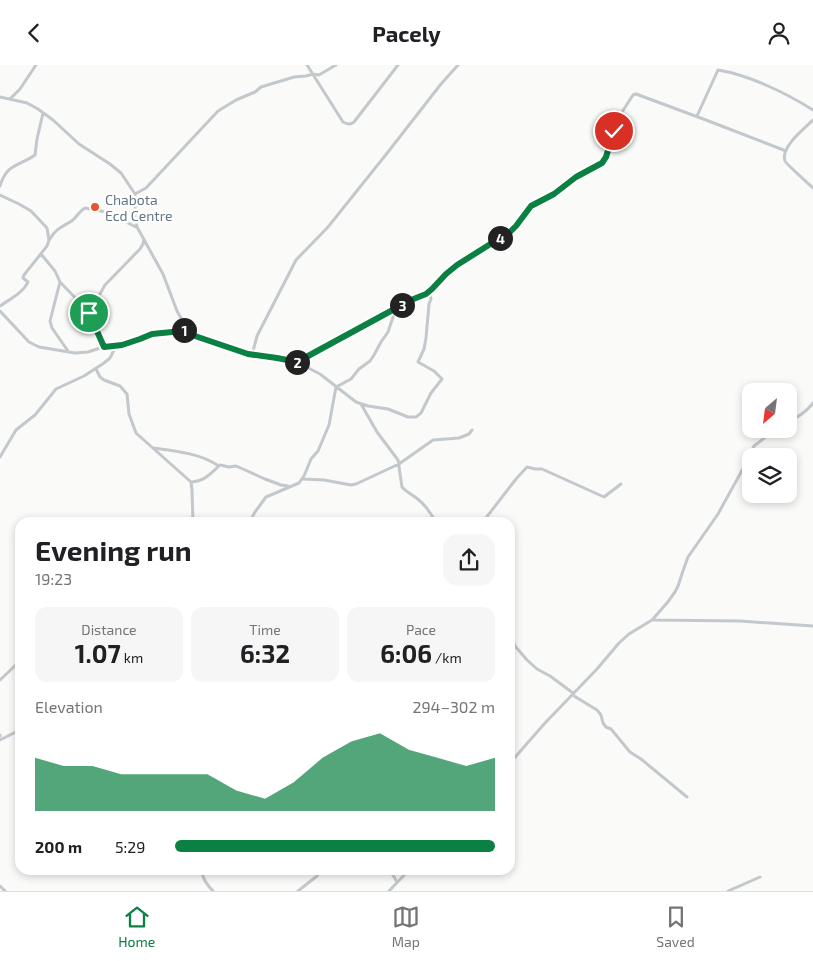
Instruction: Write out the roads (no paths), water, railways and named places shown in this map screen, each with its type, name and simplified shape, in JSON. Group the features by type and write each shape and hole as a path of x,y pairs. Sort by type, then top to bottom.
{"street":[{"path":"9,99 20,89 36,65"},
{"path":"307,65 343,122 347,124 351,124 398,65"},
{"path":"135,194 146,188 218,111 261,87 294,77 319,75 336,65"},
{"path":"252,355 257,335 296,260 328,227 458,65"},
{"path":"697,117 718,70 755,81 791,97 813,110"},
{"path":"297,362 428,292 457,265 508,234 531,206 554,194 576,177 602,163 606,157 612,134 619,124 622,112 633,95 636,94 786,151"},
{"path":"0,97 27,103 43,113 79,144 121,173 135,194 137,227 163,274 178,311 192,335 252,355 297,362 320,374 351,399 361,404 388,409 413,418 422,413 431,393 442,379 434,371 418,362 424,349 426,338 430,299 428,292"},
{"path":"0,186 8,169 35,155 43,113"},
{"path":"813,120 791,141 784,158 813,188"},
{"path":"0,195 31,211 47,228 49,240 48,246 23,277 28,282 27,284 18,295 0,306"},
{"path":"49,240 55,231 74,219 85,207 106,212 137,227"},
{"path":"88,311 105,285 140,249 144,239"},
{"path":"41,254 55,271 60,282 88,311 104,347"},
{"path":"60,282 50,321 52,328 69,351"},
{"path":"336,387 351,379 359,369 370,361 388,332 394,309"},
{"path":"0,311 28,343 39,347 82,353 136,341 152,334 187,329"},
{"path":"0,457 16,430 35,415 56,389 96,369 107,361 116,346"},
{"path":"96,369 100,377 120,386 127,393 129,414 134,428 140,437 191,481 204,480 220,465 236,466 281,485 291,486"},
{"path":"253,517 266,497 299,483 303,479 309,463 318,451 329,425 336,387"},
{"path":"798,416 813,403"},
{"path":"361,404 377,432 398,460 402,487 417,498 433,517"},
{"path":"303,479 356,484 399,464 433,440 459,438 472,430"},
{"path":"515,757 619,643 628,634 652,620 676,592 688,557 718,514 754,446 764,438"},
{"path":"152,447 177,450 206,459 219,467"},
{"path":"487,517 527,467 542,469 604,497 621,484"},
{"path":"191,481 193,517"},
{"path":"652,620 740,621 813,626"},
{"path":"516,647 537,669 550,676 573,693 574,696 597,710 606,727 611,729 630,752 687,797"},
{"path":"0,680 15,666"},
{"path":"0,740 15,732"},
{"path":"202,875 212,891"},
{"path":"298,891 318,875"},
{"path":"393,875 397,882"},
{"path":"389,891 404,875"},
{"path":"728,891 760,877"},
{"path":"0,886 5,891"}],"place":[{"name":"Chabota Ecd Centre","path":"95,207"}]}
